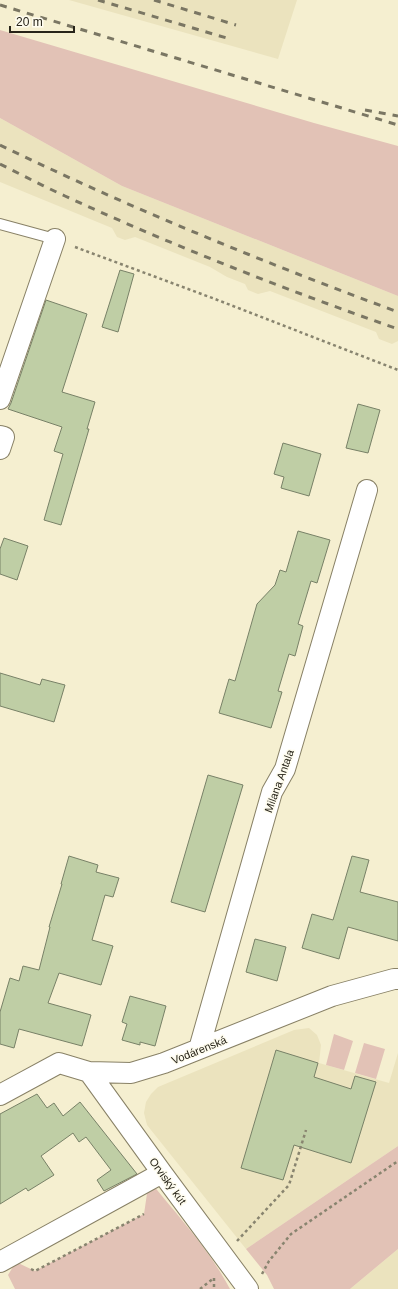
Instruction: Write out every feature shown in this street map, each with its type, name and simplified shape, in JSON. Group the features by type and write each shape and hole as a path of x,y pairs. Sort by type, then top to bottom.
{"street":[{"path":"0,399 55,239"},
{"name":"Milana Antala","path":"199,1049 272,792 285,769 367,490"},
{"name":"Vodárenská","path":"0,1095 59,1063 89,1072 131,1073 164,1063 332,996 398,979"},
{"name":"Orviský kút","path":"89,1072 162,1173 254,1283"},
{"path":"0,1262 162,1173"}],"lane":[{"path":"0,224 55,239"}],"path":[{"path":"55,239 398,370"},
{"path":"236,1243 289,1185 306,1130"},
{"path":"254,1283 269,1261 291,1234 398,1161"},
{"path":"29,1268 35,1271 144,1214"},
{"path":"200,1289 217,1275"},
{"path":"214,1278 214,1289"}],"shaded area":[{"path":"69,0 297,0 278,59"},
{"path":"0,30 314,123 398,146 398,296 122,186 0,118"},
{"path":"0,118 122,186 398,296 398,341 392,344 379,339 376,332 270,291 258,294 248,290 245,284 227,277 210,267 135,237 125,240 117,237 112,228 0,182"},
{"path":"309,1028 317,1035 321,1045 319,1063 389,1083 398,1053 398,1146 246,1249 147,1125 144,1113 146,1102 158,1087 294,1030"},
{"path":"334,1034 353,1041 344,1070 326,1065"},
{"path":"364,1043 385,1049 376,1079 355,1073"},
{"path":"398,1146 398,1249 350,1289 274,1289 267,1275 246,1249"},
{"path":"149,1180 203,1246 222,1274 230,1289 15,1289 8,1275 16,1262 35,1271 144,1214"},
{"path":"398,1249 398,1289 350,1289"}],"building":[{"path":"120,270 134,274 118,332 102,327"},
{"path":"46,300 87,314 62,392 95,402 87,429 89,429 61,525 44,520 63,454 54,451 62,427 8,409"},
{"path":"358,404 380,410 368,453 346,448"},
{"path":"283,443 321,454 309,496 281,488 284,477 274,474"},
{"path":"298,531 330,540 317,583 311,581 298,624 303,626 295,656 289,654 278,691 282,692 271,728 219,713 229,679 235,681 257,604 275,585 280,570 286,572"},
{"path":"4,538 28,546 17,580 0,574 0,549"},
{"path":"0,673 40,685 42,679 65,685 54,722 0,706"},
{"path":"208,775 243,785 205,912 171,902"},
{"path":"69,856 98,865 96,872 119,878 113,897 105,895 92,940 113,946 101,985 59,973 48,1003 91,1015 82,1046 19,1029 14,1048 0,1044 0,1012 10,978 19,981 23,966 39,970 49,927"},
{"path":"352,856 369,860 360,892 398,902 398,941 348,927 339,959 302,948 312,914 333,920"},
{"path":"255,939 286,947 277,981 246,972"},
{"path":"130,996 166,1006 155,1046 140,1042 140,1045 122,1040 127,1024 122,1022"},
{"path":"276,1050 318,1063 314,1077 351,1089 355,1076 376,1082 351,1163 294,1145 283,1180 241,1168"},
{"path":"37,1094 47,1108 54,1103 63,1116 80,1102 137,1174 104,1191 97,1180 111,1170 86,1137 79,1142 73,1133 41,1156 54,1175 28,1191 26,1188 0,1204 0,1114"}],"railway":[{"path":"98,0 230,39"},
{"path":"154,0 236,25"},
{"path":"0,5 398,125"},
{"path":"365,110 398,116"},
{"path":"0,145 98,191 197,233 297,274 398,312"},
{"path":"0,164 65,196 189,250 314,299 398,329"}]}
